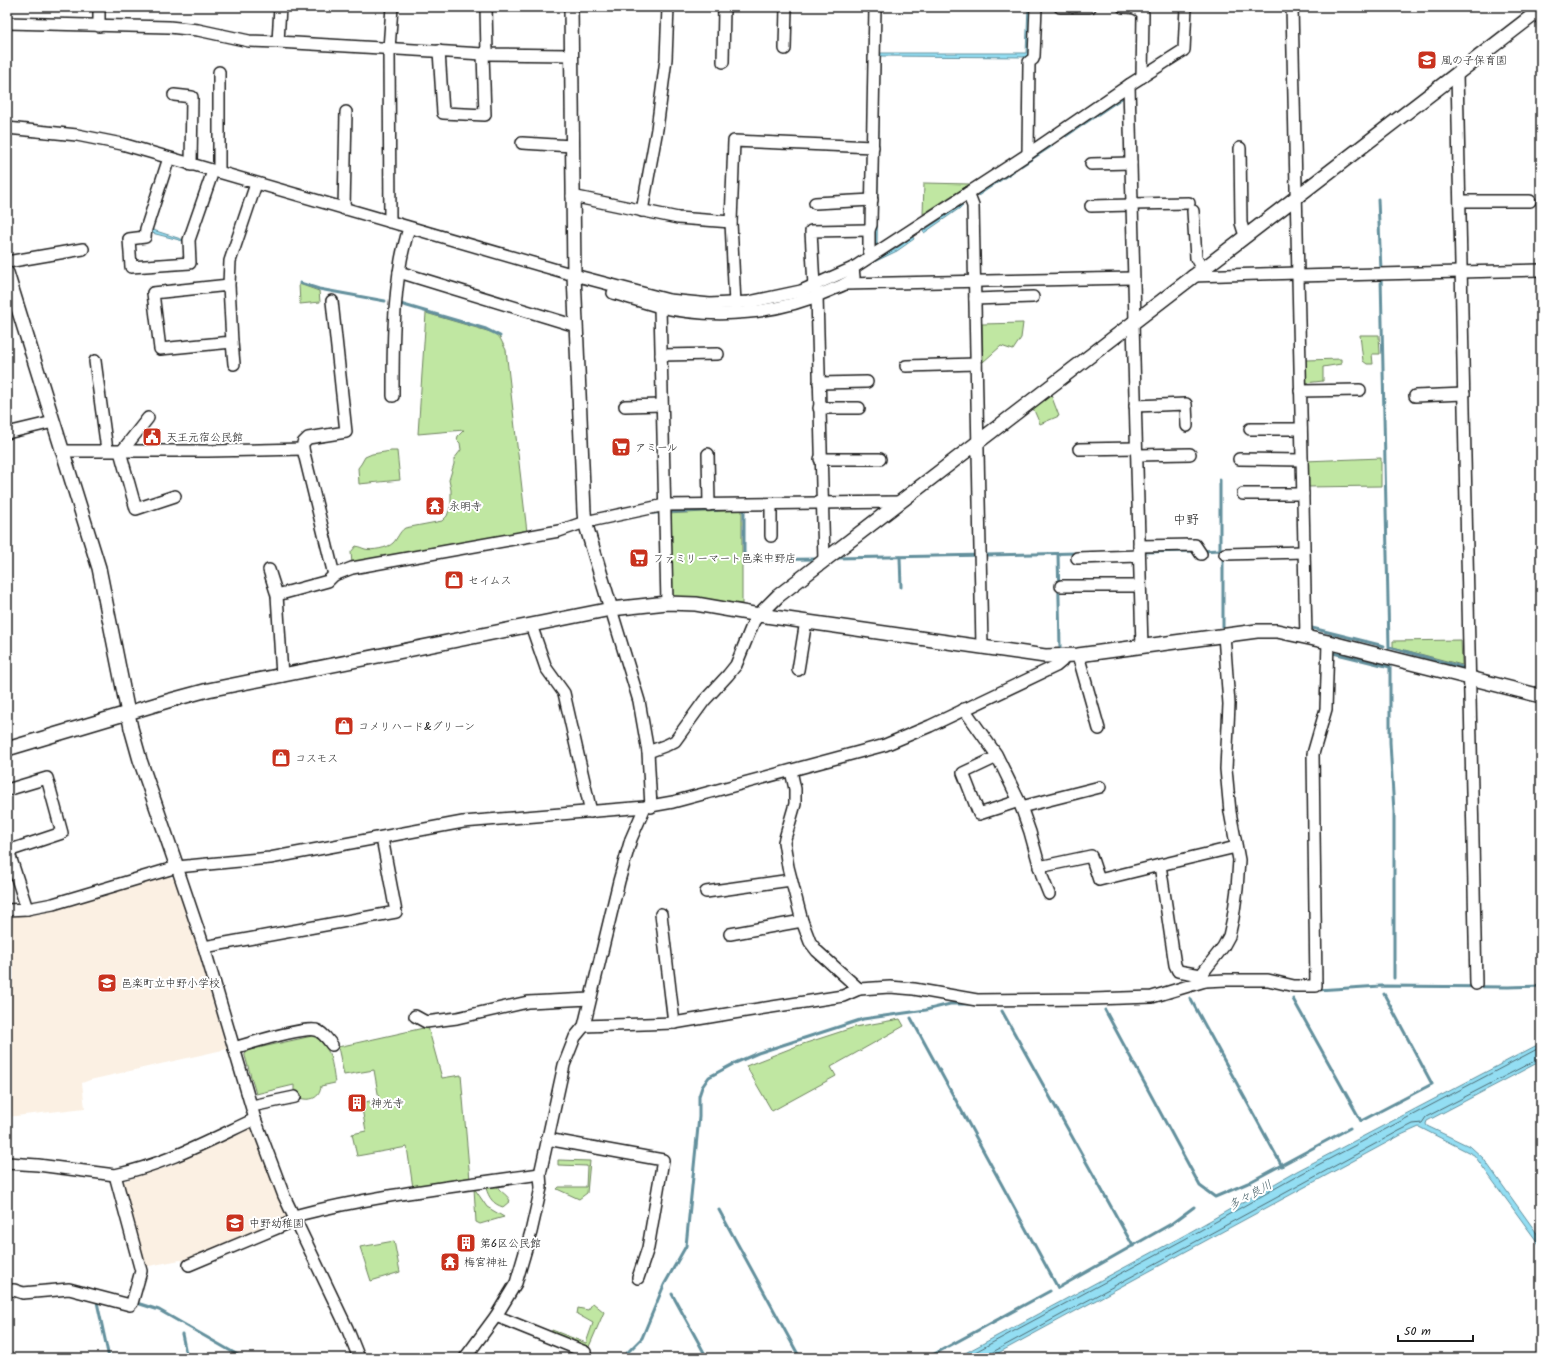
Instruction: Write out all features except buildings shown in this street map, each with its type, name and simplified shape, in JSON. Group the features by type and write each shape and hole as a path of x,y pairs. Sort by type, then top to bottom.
{"street":[{"path":"99,7 99,26"},
{"path":"278,42 280,7"},
{"path":"390,222 389,49 392,7"},
{"path":"439,52 443,113 485,115 486,7"},
{"path":"465,1358 496,1316 516,1283 524,1259 541,1188 540,1174 564,1065 575,1037 584,1026 619,881 631,839 648,807 648,752 639,701 585,522 574,275 571,7"},
{"path":"642,211 657,129 666,60 668,7"},
{"path":"723,62 724,7"},
{"path":"786,7 786,49"},
{"path":"869,258 869,230 871,225 872,200 875,7"},
{"path":"1028,154 1029,62 1034,56 1036,7"},
{"path":"1060,7 1090,7"},
{"path":"1123,7 1132,7 1140,10 1143,14 1142,77"},
{"path":"613,294 660,307 694,313 734,313 776,308 815,291 854,268 1184,50 1186,7"},
{"path":"1292,7 1306,637"},
{"path":"648,752 667,745 675,740 704,701 736,665 754,621 778,596 1197,272 1296,198 1541,9"},
{"path":"7,23 169,27 198,30 249,42 278,42 439,52 571,56"},
{"path":"169,158 146,229 145,237 129,239 131,267 190,263 189,240 216,172 219,72"},
{"path":"1457,73 1461,201 1476,984"},
{"path":"1129,85 1139,586 1142,647"},
{"path":"174,95 192,97 191,165"},
{"path":"344,209 346,112"},
{"path":"7,128 77,135 122,144 409,228 574,275 669,300 710,304 735,304 801,291 815,291 845,284 1133,278"},
{"path":"735,304 731,222 734,141 873,147"},
{"path":"522,143 572,146"},
{"path":"1240,148 1241,224 1245,236"},
{"path":"1091,164 1131,163"},
{"path":"234,364 229,285 230,261 256,184"},
{"path":"968,193 973,206 982,647"},
{"path":"572,196 678,218 731,222"},
{"path":"815,203 872,200"},
{"path":"1461,201 1530,201"},
{"path":"1091,206 1132,205 1191,207 1197,272"},
{"path":"393,396 393,326 401,259 409,228"},
{"path":"824,561 821,503 819,383 812,231 869,230"},
{"path":"7,262 83,249"},
{"path":"845,284 854,277 854,268"},
{"path":"1197,272 1298,274 1541,270"},
{"path":"399,272 576,326"},
{"path":"7,273 99,568 128,712 140,760 204,947 256,1119 284,1196 347,1328 359,1358"},
{"path":"229,285 153,293 160,349 232,342"},
{"path":"975,298 1033,297"},
{"path":"332,301 346,432 308,438 303,443 302,449 334,575"},
{"path":"660,307 667,603"},
{"path":"661,355 718,354"},
{"path":"95,361 106,450"},
{"path":"906,366 976,364"},
{"path":"819,383 867,382"},
{"path":"1300,391 1360,390"},
{"path":"1415,396 1464,394"},
{"path":"1135,406 1186,404 1187,426"},
{"path":"625,406 662,405"},
{"path":"819,408 859,408"},
{"path":"148,418 122,451 122,461 136,509 175,496"},
{"path":"7,433 53,422"},
{"path":"1250,429 1301,429"},
{"path":"62,452 106,450 208,451 302,449"},
{"path":"1079,449 1190,454"},
{"path":"708,454 709,505"},
{"path":"820,459 880,459"},
{"path":"1239,459 1302,460"},
{"path":"1243,494 1303,494"},
{"path":"277,595 328,581 334,575 352,568 559,531 585,522 665,505 899,502"},
{"path":"771,504 771,536"},
{"path":"1077,558 1195,546 1201,554"},
{"path":"1225,554 1304,552"},
{"path":"269,570 277,595 282,676"},
{"path":"1061,586 1139,586"},
{"path":"7,748 196,693 611,609 667,603 696,604 759,615 1028,654 1063,656 1257,631 1277,632 1328,642 1541,696"},
{"path":"798,670 806,621"},
{"path":"531,625 546,668 564,693 591,812"},
{"path":"584,1026 674,1023 843,996 859,989 890,987 914,989 977,1000 1094,999 1152,997 1203,978 1229,936 1237,889 1239,860 1230,812 1226,769 1229,704 1224,635"},
{"path":"1160,865 1175,965 1178,971 1203,978 1226,980 1268,980 1294,986 1316,986 1313,754 1326,709 1328,642"},
{"path":"1078,655 1099,729"},
{"path":"7,910 27,909 53,904 177,867 270,858 463,822 648,807 673,802 885,745 1056,666 1062,660 1063,656"},
{"path":"964,709 997,757 1020,804 1039,867 1049,894"},
{"path":"997,757 963,773 979,814 1100,786"},
{"path":"791,771 795,789 795,804 784,842 791,880 802,921 810,942 816,951 859,989"},
{"path":"7,790 47,778 62,833 8,849 27,909"},
{"path":"204,947 396,912 382,838"},
{"path":"1039,867 1091,856 1099,880 1236,847"},
{"path":"706,892 791,880"},
{"path":"661,914 674,1023"},
{"path":"730,934 802,921"},
{"path":"415,1016 426,1022 457,1018 528,1002 590,999"},
{"path":"234,1048 301,1030 316,1030 324,1035 332,1045"},
{"path":"252,1106 296,1097"},
{"path":"7,1163 38,1165 115,1175 128,1173 181,1154 256,1119"},
{"path":"547,1139 663,1160 648,1248 638,1278"},
{"path":"189,1265 316,1210 410,1193 540,1174"},
{"path":"7,1291 14,1290 24,1293 69,1289 130,1305 132,1303 141,1271 115,1175"},
{"path":"496,1316 585,1352"}],"shaded area":[{"name":"邑楽町立中野小学校","path":"168,876 177,880 227,1049 82,1083 85,1108 7,1117 7,916 40,914"},
{"path":"252,1127 291,1219 189,1262 180,1260 144,1267 121,1182 170,1166"}],"green space":[{"path":"924,183 970,184 923,214"},
{"path":"299,284 319,291 320,302 300,304"},
{"path":"426,313 494,333 500,338 506,350 527,532 352,564 351,552 356,546 372,550 391,545 405,528 442,521 447,516 451,505 449,480 454,459 461,450 460,443 457,440 458,436 464,430 418,434"},
{"path":"1023,323 1021,338 1013,350 1001,346 983,362 982,324"},
{"path":"1360,335 1379,335 1380,354 1372,354 1373,364 1367,364 1363,361"},
{"path":"1341,359 1341,364 1323,367 1323,381 1305,383 1305,360"},
{"path":"1051,395 1059,416 1040,424 1033,408"},
{"path":"397,451 400,480 359,484 358,468 365,457 372,454"},
{"path":"1381,458 1381,486 1306,487 1305,461"},
{"path":"742,510 742,604 696,598 669,598 667,514"},
{"path":"1461,640 1462,665 1393,647 1393,641"},
{"path":"900,1019 904,1026 831,1067 836,1076 772,1111 746,1066 797,1046 855,1027"},
{"path":"428,1027 442,1078 461,1075 470,1180 413,1188 407,1147 357,1156 352,1134 366,1131 361,1103 379,1099 374,1070 344,1075 338,1047"},
{"path":"312,1036 319,1039 327,1049 332,1063 335,1083 321,1086 319,1094 311,1099 299,1098 294,1091 294,1085 256,1094 245,1053 249,1050"},
{"path":"558,1160 590,1161 587,1193 579,1199 557,1189 559,1187 586,1187 587,1166 558,1165"},
{"path":"496,1183 510,1201 503,1207 492,1200 486,1188 488,1184"},
{"path":"474,1188 487,1207 504,1217 480,1224 476,1222"},
{"path":"394,1241 400,1272 371,1281 360,1247"},
{"path":"593,1303 604,1312 588,1349 551,1334 552,1330 586,1343 593,1323 577,1314 578,1308 588,1310"}],"water":[{"path":"1028,7 1030,7 1029,57 880,56 877,247 874,247 878,53 1026,53"},
{"path":"1124,95 1125,97 1066,137 1065,135"},
{"path":"1052,145 1053,146 1021,167 1020,166"},
{"path":"1014,169 1015,171 978,196 977,194"},
{"path":"962,205 963,206 924,233 923,231"},
{"path":"153,230 184,240 152,233"},
{"path":"913,237 914,239 897,251 874,262 873,260 894,250"},
{"path":"1541,1043 1541,1061 1427,1121 1426,1124 1427,1126 1471,1147 1483,1158 1541,1239 1541,1247 1474,1155 1419,1127 1401,1135 989,1358 956,1358 1183,1236 1297,1171"}],"waterway":[{"path":"1539,18 1541,78"},
{"path":"1378,199 1381,271"},
{"path":"1381,277 1389,647 1462,667"},
{"path":"300,283 319,289 385,301"},
{"path":"397,303 486,329 500,336"},
{"path":"1220,480 1220,550"},
{"path":"741,509 744,509 744,560 818,559"},
{"path":"653,513 717,510"},
{"path":"1201,551 1220,550 1223,557 1223,627"},
{"path":"1141,552 1196,551"},
{"path":"837,558 1078,553"},
{"path":"1058,554 1060,647"},
{"path":"900,557 901,587"},
{"path":"1312,628 1384,646"},
{"path":"1333,653 1390,667 1390,742 1394,812 1394,978"},
{"path":"1317,990 1381,986 1541,986"},
{"path":"1293,999 1361,1121 1432,1084 1384,994"},
{"path":"1190,998 1282,1166"},
{"path":"622,1358 642,1338 664,1285 686,1246 699,1117 699,1096 702,1087 709,1077 758,1053 863,1019 926,1010 950,1004 972,1004"},
{"name":"多々良川","path":"1105,1010 1200,1186 1215,1197 1248,1183 1350,1128"},
{"path":"1002,1011 1133,1246"},
{"path":"911,1018 1058,1288 1171,1224 1194,1207"},
{"path":"719,1210 800,1358"},
{"path":"927,1358 1050,1291"},
{"path":"672,1294 707,1358"},
{"path":"97,1302 109,1358"},
{"path":"140,1304 159,1310 243,1358"},
{"path":"182,1334 187,1358"}],"place":[{"name":"風の子保育園","path":"1427,60"},
{"name":"天王元宿公民館","path":"152,437"},
{"name":"アミール","path":"621,447"},
{"name":"永明寺","path":"435,506"},
{"name":"ファミリーマート邑楽中野店","path":"639,558"},
{"name":"セイムス","path":"454,580"},
{"name":"コメリハード&グリーン","path":"344,726"},
{"name":"コスモス","path":"281,758"},
{"name":"邑楽町立中野小学校","path":"107,983"},
{"name":"神光寺","path":"357,1103"},
{"name":"中野幼稚園","path":"235,1223"},
{"name":"第6区公民館","path":"466,1243"},
{"name":"梅宮神社","path":"450,1262"}],"district":[{"name":"中野","path":"1186,519"}]}
